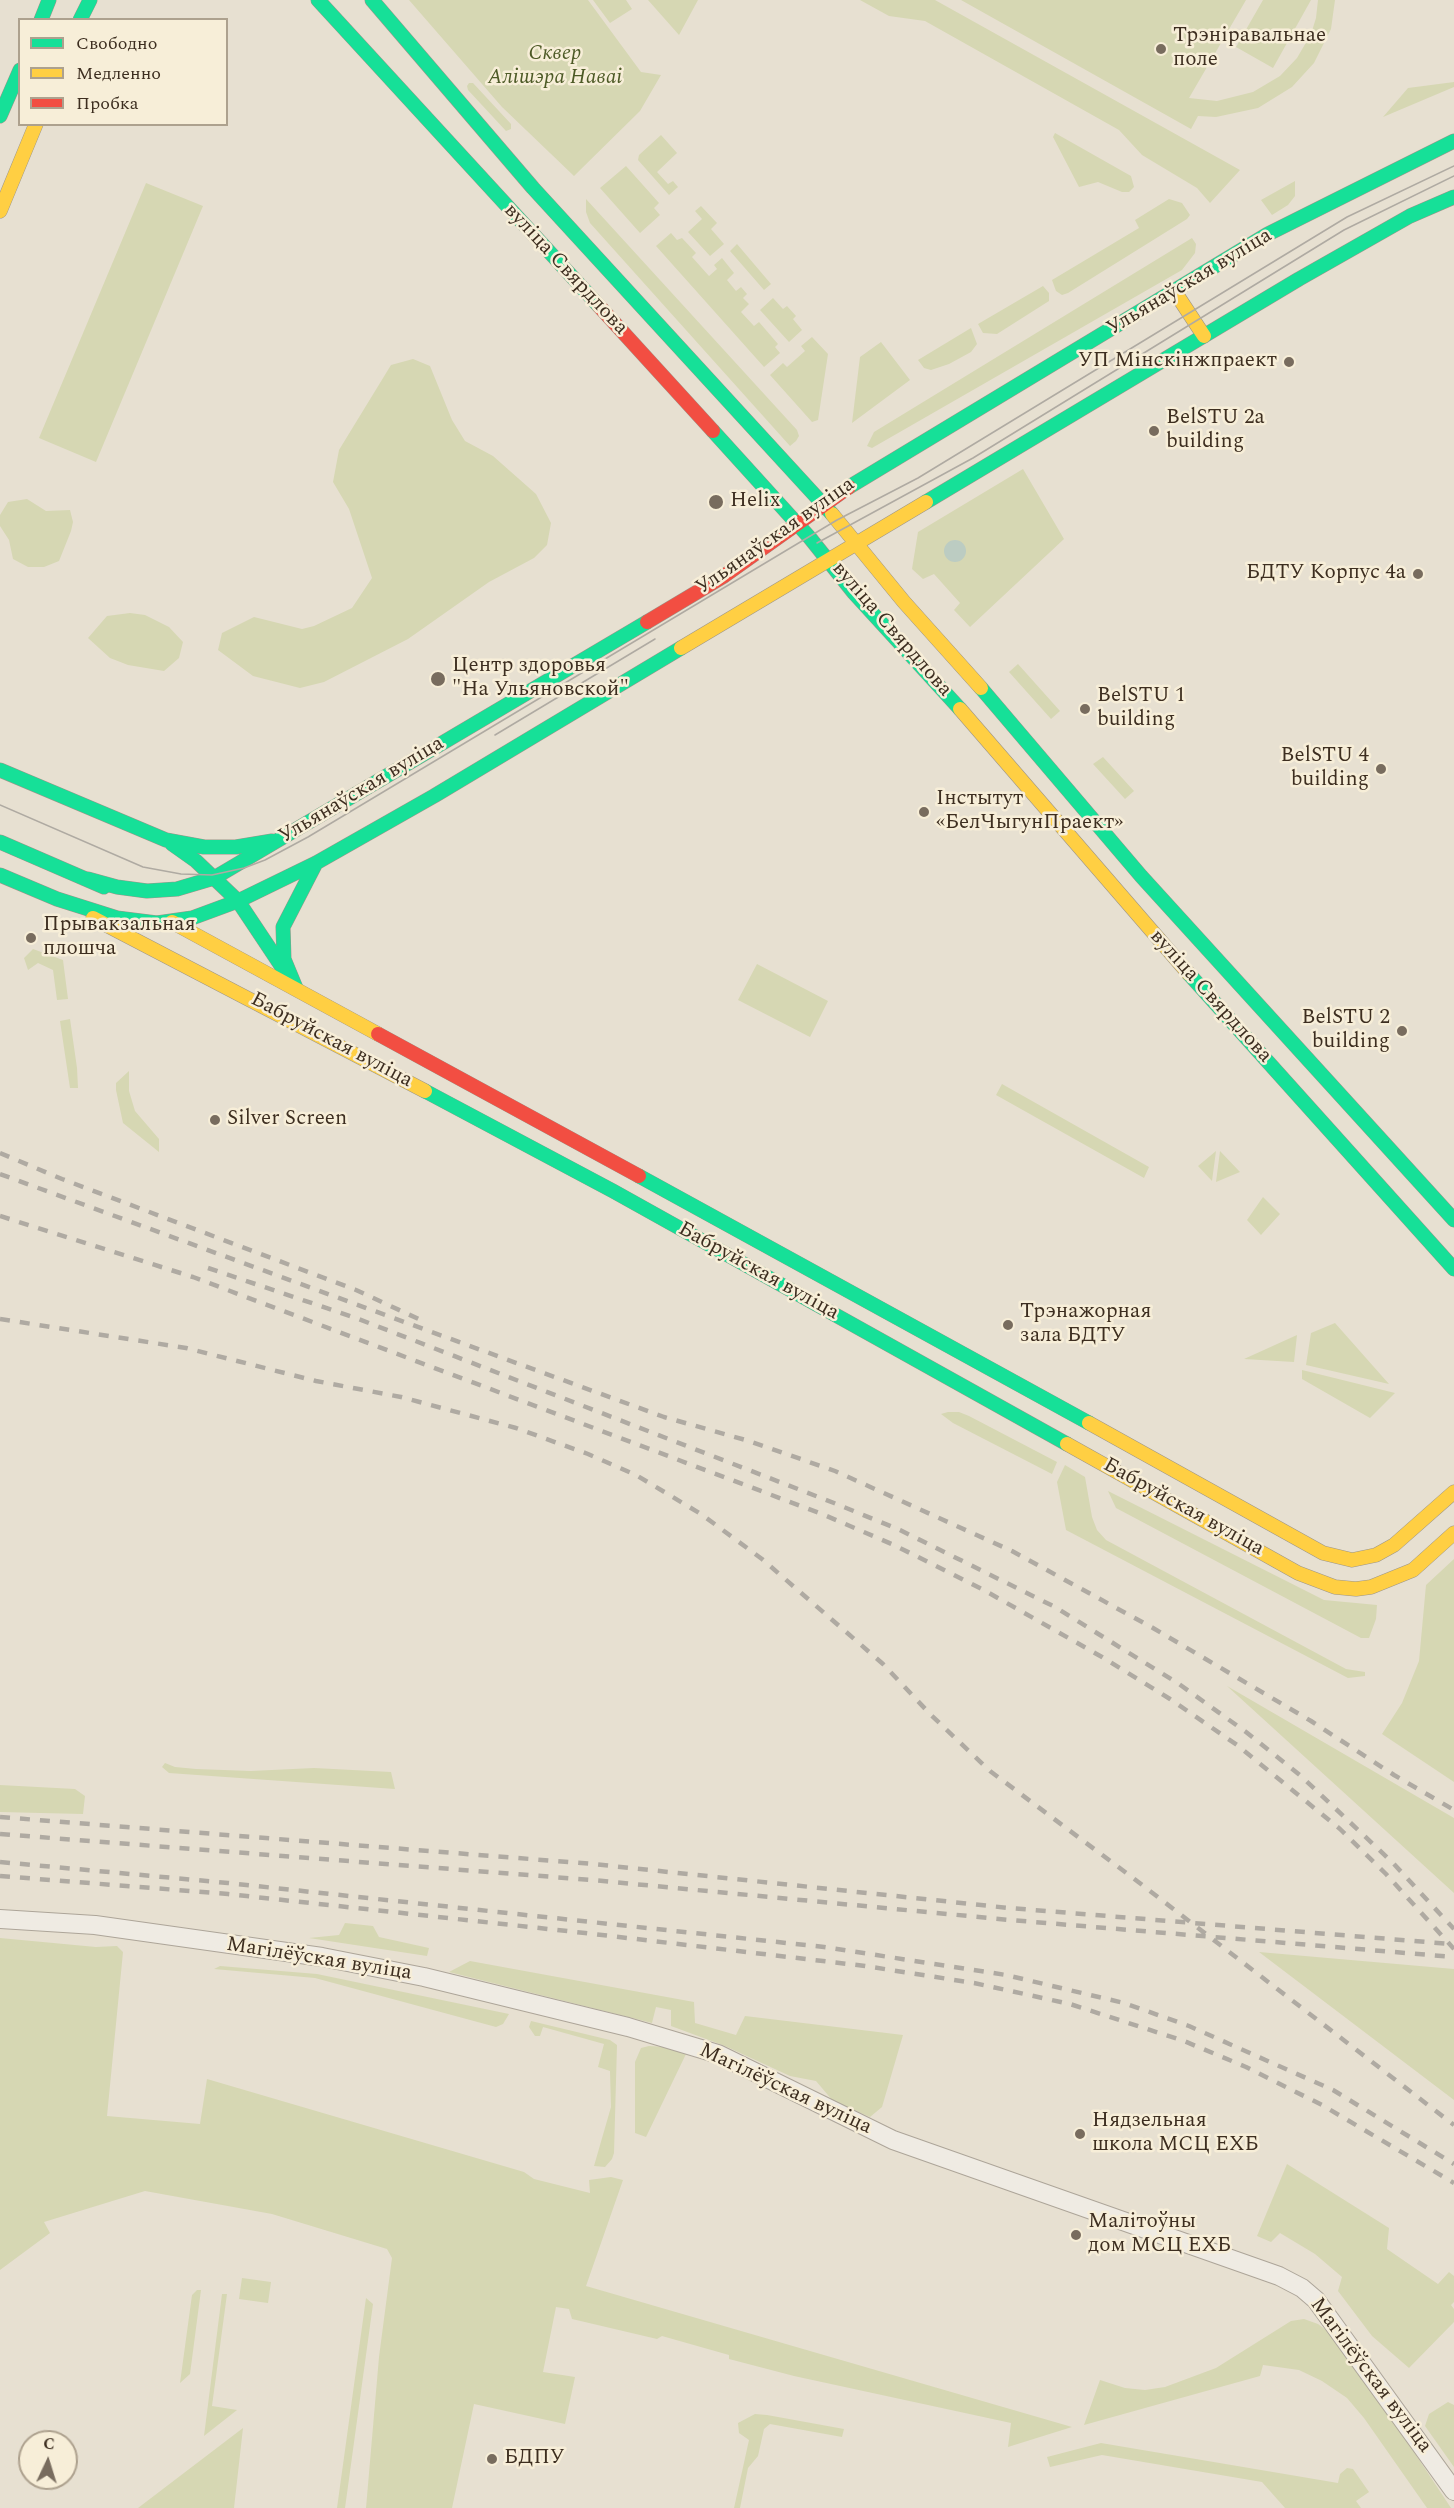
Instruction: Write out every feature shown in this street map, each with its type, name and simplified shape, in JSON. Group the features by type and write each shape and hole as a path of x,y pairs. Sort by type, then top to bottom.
{"main road":[{"path":"42,18 49,0"},
{"path":"81,18 90,0"},
{"name":"вуліца Свярдлова","path":"318,0 797,525 854,593 962,711 1139,918 1454,1269"},
{"name":"вуліца Свярдлова","path":"372,0 533,188 824,504 904,602 984,691 1142,876 1454,1220"},
{"path":"0,117 18,75"},
{"path":"0,211 35,126"},
{"name":"Ульянаўская вуліца","path":"88,879 117,887 147,891 177,889 214,878 724,576 866,475 1175,292 1268,234 1454,141"},
{"name":"Ульянаўская вуліца","path":"172,922 192,918 238,901 315,863 434,796 1204,336 1401,222 1454,196"},
{"path":"1175,292 1204,336"},
{"path":"429,764 433,748"},
{"path":"0,770 166,840 196,861 238,901 296,988"},
{"path":"429,780 434,796"},
{"path":"166,840 204,847 236,847 280,840"},
{"path":"0,842 88,879 172,922"},
{"path":"296,988 285,959 282,942 283,927 315,863"},
{"name":"Бабруйская вуліца","path":"0,875 57,899 281,1014 613,1191 1298,1573 1335,1587 1356,1589 1371,1587 1413,1570 1454,1533"},
{"name":"Бабруйская вуліца","path":"57,899 117,918 140,922 172,922 946,1342 1323,1553 1352,1560 1376,1555 1395,1545 1454,1492"}],"street":[{"name":"Магілёўская вуліца","path":"0,1919 95,1925 322,1957 424,1977 628,2027 718,2054 893,2140 1279,2276 1302,2288 1316,2300 1454,2491"}],"green space":[{"name":"Сквер Алішэра Наваі","path":"409,0 588,0 641,72 661,75 640,111 574,176 502,107"},
{"path":"593,0 626,0 632,9 610,23"},
{"path":"648,0 698,0 679,35"},
{"path":"860,0 935,0 1240,170 1210,203 1197,188 1142,155 1119,130 925,21 889,16"},
{"path":"961,0 1246,0 1189,98 1217,101 1253,92 1280,76 1297,58 1311,34 1318,0 1335,0 1331,29 1314,63 1292,87 1258,108 1216,117 1198,116 1191,129"},
{"path":"1263,0 1311,0 1273,68 1236,47"},
{"path":"1454,82 1454,87 1383,117 1408,88"},
{"path":"469,83 473,83 511,124 511,129 506,131 468,90"},
{"path":"1055,133 1131,176 1134,187 1129,192 1122,192 1098,182 1079,187 1053,137"},
{"path":"661,135 677,153 657,172 668,184 673,181 678,187 669,195 638,160 639,155"},
{"path":"626,166 659,203 654,208 660,215 640,233 600,188"},
{"path":"1295,181 1295,196 1288,205 1272,215 1261,200"},
{"path":"146,183 203,206 96,462 39,438"},
{"path":"586,199 797,430 799,436 796,441 790,446 590,223 586,212"},
{"path":"1169,199 1182,203 1190,215 1187,219 1068,293 1062,295 1056,291 1052,280 1139,228 1135,220"},
{"path":"701,206 717,223 711,229 724,244 710,256 688,232 702,219 695,211"},
{"path":"671,233 677,240 682,238 696,253 692,257 709,276 717,269 714,265 722,258 734,273 727,280 736,291 741,287 747,294 743,298 749,304 741,312 754,326 759,322 778,344 775,347 780,353 764,367 656,246"},
{"path":"1192,238 1196,244 1195,253 1182,270 872,448 867,446 874,432"},
{"path":"737,244 771,284 764,290 730,251"},
{"path":"1043,286 1049,293 1049,301 997,334 983,333 978,324"},
{"path":"773,298 783,309 787,306 796,316 793,319 802,330 789,342 760,310"},
{"path":"971,328 977,344 971,352 949,364 931,370 924,368 918,360"},
{"path":"812,337 828,354 818,420 812,422 770,375 783,363 787,367 805,351 801,346"},
{"path":"881,342 910,380 852,423 860,357"},
{"path":"413,359 430,366 452,420 465,441 493,456 536,494 551,523 547,545 534,558 489,582 408,639 324,682 300,688 253,676 218,650 222,633 254,617 302,629 314,626 352,608 372,578 349,509 333,482 339,450 391,365"},
{"path":"1023,469 1064,539 970,627 954,610 960,603 934,574 923,579 912,569 918,532"},
{"path":"27,499 46,511 70,510 73,522 59,561 44,567 28,567 13,559 9,540 0,526 0,515 8,502"},
{"path":"130,613 145,615 169,627 183,642 179,658 164,671 128,665 110,658 88,638 107,616"},
{"path":"1018,664 1060,711 1051,719 1009,672"},
{"path":"1103,757 1134,791 1125,799 1093,764"},
{"path":"33,949 63,960 68,999 57,1000 53,970 38,963 28,970 24,958"},
{"path":"757,964 828,1001 810,1037 738,1000"},
{"path":"70,1019 78,1088 70,1088 60,1021"},
{"path":"129,1071 129,1091 135,1111 159,1139 159,1152 123,1123 116,1083"},
{"path":"1002,1084 1149,1167 1144,1178 996,1095"},
{"path":"1216,1151 1212,1181 1198,1166"},
{"path":"1220,1151 1240,1172 1216,1182"},
{"path":"1263,1197 1280,1214 1261,1235 1247,1220"},
{"path":"1335,1323 1389,1384 1306,1365 1311,1333"},
{"path":"1297,1335 1294,1362 1244,1359"},
{"path":"1302,1370 1395,1393 1370,1418 1302,1379"},
{"path":"959,1412 969,1416 1057,1462 1052,1474 953,1423 941,1414"},
{"path":"1065,1465 1085,1477 1092,1517 1097,1530 1106,1540 1346,1669 1365,1672 1365,1676 1348,1678 1066,1530 1057,1482"},
{"path":"1108,1491 1324,1600 1377,1605 1376,1619 1369,1638 1361,1638 1116,1508"},
{"path":"1454,1559 1454,1782 1382,1734 1402,1703 1419,1661 1426,1585"},
{"path":"1227,1686 1454,1818 1454,1893"},
{"path":"165,1763 175,1767 196,1769 251,1771 314,1768 391,1772 395,1789 169,1773 162,1767"},
{"path":"0,1785 75,1789 85,1796 83,1814 0,1812"},
{"path":"345,1923 373,1926 379,1937 429,1948 427,1956 309,1938 339,1935"},
{"path":"0,1938 96,1947 117,1946 123,1952 107,2116 200,2124 207,2079 524,2172 534,2179 590,2193 589,2180 611,2177 623,2180 586,2286 1072,2427 1008,2447 1011,2423 794,2376 729,2359 729,2355 662,2336 657,2339 572,2319 569,2309 556,2307 543,2372 575,2377 565,2424 474,2404 452,2508 366,2508 379,2357 392,2258 387,2249 272,2214 145,2191 44,2222 50,2233 0,2270"},
{"path":"1259,1952 1454,1969 1454,2100"},
{"path":"470,1961 694,2002 695,2023 736,2035 745,2016 903,2035 882,2107 870,2117 833,2101 816,2081 790,2076 725,2046 671,2026 671,2010 656,2007 652,2023 449,1972"},
{"path":"220,1966 317,1974 509,2014 503,2024 496,2027 315,1978 214,1969"},
{"path":"531,2021 610,2040 617,2045 614,2153 605,2167 594,2166 611,2107 610,2071 598,2067 604,2044 543,2027 540,2036 535,2036 529,2027"},
{"path":"666,2047 686,2054 646,2137 635,2133 635,2062 641,2048"},
{"path":"1287,2164 1389,2228 1387,2249 1438,2284 1449,2272 1454,2276 1454,2302 1451,2305 1454,2309 1454,2322 1409,2368 1372,2336 1338,2291 1342,2277 1315,2254 1280,2233 1271,2242 1257,2236"},
{"path":"242,2278 271,2282 268,2303 239,2299"},
{"path":"197,2290 201,2290 190,2374 180,2383 192,2295"},
{"path":"222,2294 227,2294 212,2406 237,2410 204,2436"},
{"path":"366,2298 373,2304 345,2508 337,2508"},
{"path":"1304,2319 1318,2324 1330,2333 1348,2352 1451,2508 1427,2508 1364,2418 1347,2398 1322,2381 1299,2370 1263,2365 1260,2376 1084,2425 1100,2380 1125,2388 1145,2390 1165,2387 1216,2368 1291,2321"},
{"path":"1448,2402 1454,2405 1454,2467 1425,2426 1429,2414"},
{"path":"755,2414 844,2429 842,2437 770,2424 764,2429 758,2456 748,2468 740,2508 734,2508 749,2440 739,2433 738,2423"},
{"path":"243,2428 234,2508 138,2508"},
{"path":"1101,2443 1338,2483 1340,2474 1347,2468 1353,2469 1369,2492 1356,2501 1361,2508 1285,2508 1262,2482 1102,2455 1050,2467 1047,2457"}],"shaded area":[{"path":"955,540 963,543 966,551 963,559 955,562 947,559 944,551 947,543"}],"tram line":[{"path":"0,805 143,867 181,874 212,875 244,868 265,860 308,837 837,520 918,478 1347,217 1454,166"},
{"path":"817,543 973,458 1344,230 1454,176"},
{"path":"495,735 655,639"}],"railway":[{"path":"0,1153 62,1179 356,1290 425,1322"},
{"path":"0,1174 664,1417 749,1441 835,1471 1012,1551 1153,1628 1311,1721 1394,1775 1454,1810"},
{"path":"0,1216 193,1277 822,1514 894,1545 982,1589 1102,1657 1170,1699 1237,1745 1340,1829 1386,1874 1454,1949"},
{"path":"208,1268 356,1318 834,1503 900,1530 1055,1607 1179,1684 1246,1732 1301,1776 1393,1863 1454,1929"},
{"path":"0,1319 186,1348 316,1381 401,1397 516,1428 588,1454 636,1475 701,1514 762,1559 883,1664 931,1715 990,1771 1454,2125"},
{"path":"0,1817 593,1864 1009,1908 1451,1944"},
{"path":"0,1834 592,1880 1010,1920 1454,1957"},
{"path":"0,1862 228,1883 824,1947 1006,1975 1124,2003 1189,2026 1333,2090 1454,2164"},
{"path":"0,1876 228,1894 585,1933 865,1966 974,1983 1070,2004 1184,2041 1246,2067 1322,2105 1454,2183"}],"traffic: fast":[{"path":"42,18 49,0"},
{"path":"81,18 90,0"},
{"path":"318,0 599,306"},
{"path":"372,0 533,188 832,514"},
{"path":"0,116 18,75"},
{"path":"849,487 1268,234 1454,141"},
{"path":"926,502 1299,279 1410,216 1454,197"},
{"path":"713,431 810,538 854,593 960,709"},
{"path":"88,879 117,887 147,891 177,889 214,878 647,622"},
{"path":"0,875 57,899 117,918 157,923 192,918 238,901 316,863 434,796 681,648"},
{"path":"981,688 1141,876 1454,1220"},
{"path":"0,770 166,840 204,847 236,847 272,841"},
{"path":"0,842 104,887"},
{"path":"172,844 196,861 238,901 288,976"},
{"path":"296,988 284,959 283,927 316,863"},
{"path":"1189,974 1454,1269"},
{"path":"425,1091 613,1191 1067,1444"},
{"path":"639,1176 1089,1423"}],"traffic: slow":[{"path":"0,211 35,126"},
{"path":"1175,292 1204,336"},
{"path":"681,648 926,502"},
{"path":"832,514 904,602 981,688"},
{"path":"960,709 1189,974"},
{"path":"93,918 425,1091"},
{"path":"172,922 378,1034"},
{"path":"1089,1423 1323,1553 1352,1560 1376,1555 1394,1545 1454,1492"},
{"path":"1067,1444 1298,1573 1335,1587 1356,1589 1371,1587 1413,1570 1454,1533"}],"traffic: jam":[{"path":"599,306 713,431"},
{"path":"647,622 724,576 849,487"},
{"path":"378,1034 639,1176"}],"place":[{"name":"Трэніравальнае поле","path":"1161,49"},
{"name":"УП Мінскінжпраект","path":"1289,362"},
{"name":"BelSTU 2a building","path":"1154,431"},
{"name":"Helix","path":"716,502"},
{"name":"БДТУ Корпус 4а","path":"1418,574"},
{"name":"Центр здоровья \"На Ульяновской\"","path":"438,679"},
{"name":"BelSTU 1 building","path":"1085,709"},
{"name":"BelSTU 4 building","path":"1381,769"},
{"name":"Інстытут «БелЧыгунПраект»","path":"924,812"},
{"name":"Прывакзальная плошча","path":"31,938"},
{"name":"BelSTU 2 building","path":"1402,1031"},
{"name":"Silver Screen","path":"215,1120"},
{"name":"Трэнажорная зала БДТУ","path":"1008,1325"},
{"name":"Нядзельная школа МСЦ ЕХБ","path":"1080,2134"},
{"name":"Малітоўны дом МСЦ ЕХБ","path":"1076,2235"},
{"name":"БДПУ","path":"492,2459"}]}
